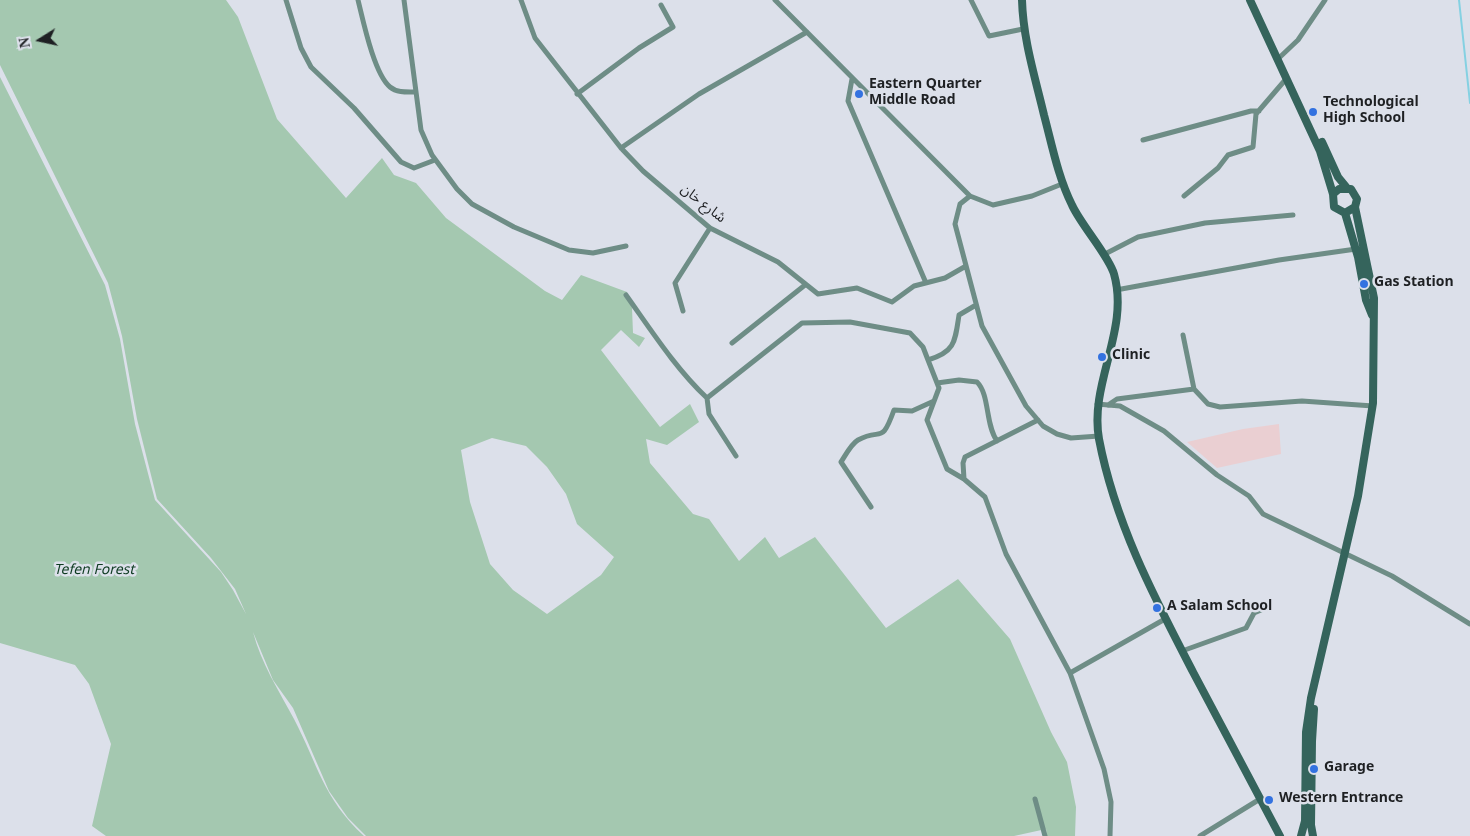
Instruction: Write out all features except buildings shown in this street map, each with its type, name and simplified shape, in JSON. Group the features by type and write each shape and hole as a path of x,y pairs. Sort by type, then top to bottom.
{"street":[{"path":"286,0 301,48 311,67 346,100 401,162 414,168 435,160"},
{"path":"358,0 372,50 386,83 396,90 416,92"},
{"path":"404,0 421,130 435,160 472,204 514,227 569,250 593,253 626,246"},
{"name":"شارع خان","path":"521,0 535,38 577,94 643,172 710,228 778,262 818,294 857,288 892,302 914,286 945,278 966,266"},
{"path":"775,0 970,196 993,205 1032,196 1062,184"},
{"path":"971,0 989,36 1023,29"},
{"path":"1022,0 1023,29 1062,184 1073,208 1114,273 1118,310 1112,344 1097,404 1099,436 1113,496 1123,528 1165,619 1280,836"},
{"path":"1250,0 1320,151 1333,194 1334,207 1345,212 1356,249 1366,300 1372,316"},
{"path":"1254,0 1338,177 1356,195 1355,206 1374,298 1372,316 1375,347 1373,406 1368,442 1306,732 1306,800 1304,829 1301,836"},
{"path":"1280,56 1298,40 1325,0"},
{"path":"577,94 639,48 673,27 661,5"},
{"path":"621,148 699,94 807,32"},
{"path":"852,79 848,101 926,283"},
{"path":"1184,196 1218,168 1228,156 1252,147 1256,114 1286,79"},
{"path":"1142,140 1259,111"},
{"path":"1333,194 1339,188 1347,188"},
{"path":"970,196 960,204 955,224 982,326 1026,406 1038,420 1058,434 1071,438 1099,436"},
{"path":"1345,212 1355,206"},
{"path":"1103,255 1138,237 1205,223 1293,215"},
{"path":"683,311 675,283 710,228"},
{"path":"1116,290 1279,260 1356,249"},
{"path":"732,343 805,285"},
{"path":"626,295 685,373 707,398 709,414 736,456"},
{"path":"928,360 944,356 953,344 958,315 976,305"},
{"path":"707,398 802,323 850,322 910,332 923,347 937,383 938,388 927,420 947,469 964,479 985,497 1006,554 1070,673 1104,769 1111,802 1110,836"},
{"path":"1183,335 1194,389 1208,404 1220,407 1302,401 1373,406"},
{"path":"937,383 959,380 977,382 980,385 990,432 997,441"},
{"path":"1108,405 1117,399 1194,389"},
{"path":"871,507 841,462 856,441 883,433 887,429 894,410 912,411 934,401"},
{"path":"1097,404 1120,406 1164,431 1217,475 1249,496 1263,514 1392,576 1470,624"},
{"path":"964,479 963,463 966,457 1038,420"},
{"path":"1182,651 1246,628 1254,613 1268,607"},
{"path":"1070,673 1165,619"},
{"path":"1313,836 1311,825 1312,741 1315,685"},
{"path":"1035,799 1045,836"},
{"path":"1200,836 1260,799"}],"shaded area":[{"path":"1279,424 1281,454 1217,468 1187,442 1243,429"}],"green space":[{"name":"Tefen Forest","path":"0,0 226,0 238,17 277,119 346,198 382,158 394,175 416,183 446,218 545,291 562,300 581,275 627,292 632,308 633,333 645,338 639,347 621,330 601,350 660,427 690,404 699,422 667,445 646,439 650,463 693,514 709,519 739,561 765,537 779,558 815,537 886,628 958,579 1010,639 1051,732 1067,762 1076,807 1075,836 1047,836 1046,829 1014,836 366,836 348,818 329,791 293,708 274,682 330,794 350,822 364,836 106,836 92,826 111,744 89,684 75,665 0,643 0,77 105,285 120,339 135,424 155,500 221,572 246,614 235,589 211,558 157,499 137,419 122,336 108,283 0,65","holes":["492,438 526,446 547,467 566,494 577,524 614,557 601,575 547,614 513,590 490,564 470,502 461,450","253,632 272,677 256,643"]}],"waterway":[{"path":"1459,0 1470,103"}],"place":[{"name":"Eastern Quarter Middle Road","path":"859,94"},
{"name":"Technological High School","path":"1313,112"},
{"name":"Gas Station","path":"1364,284"},
{"name":"Clinic","path":"1102,357"},
{"name":"A Salam School","path":"1157,608"},
{"name":"Garage","path":"1314,769"},
{"name":"Western Entrance","path":"1269,800"}]}
